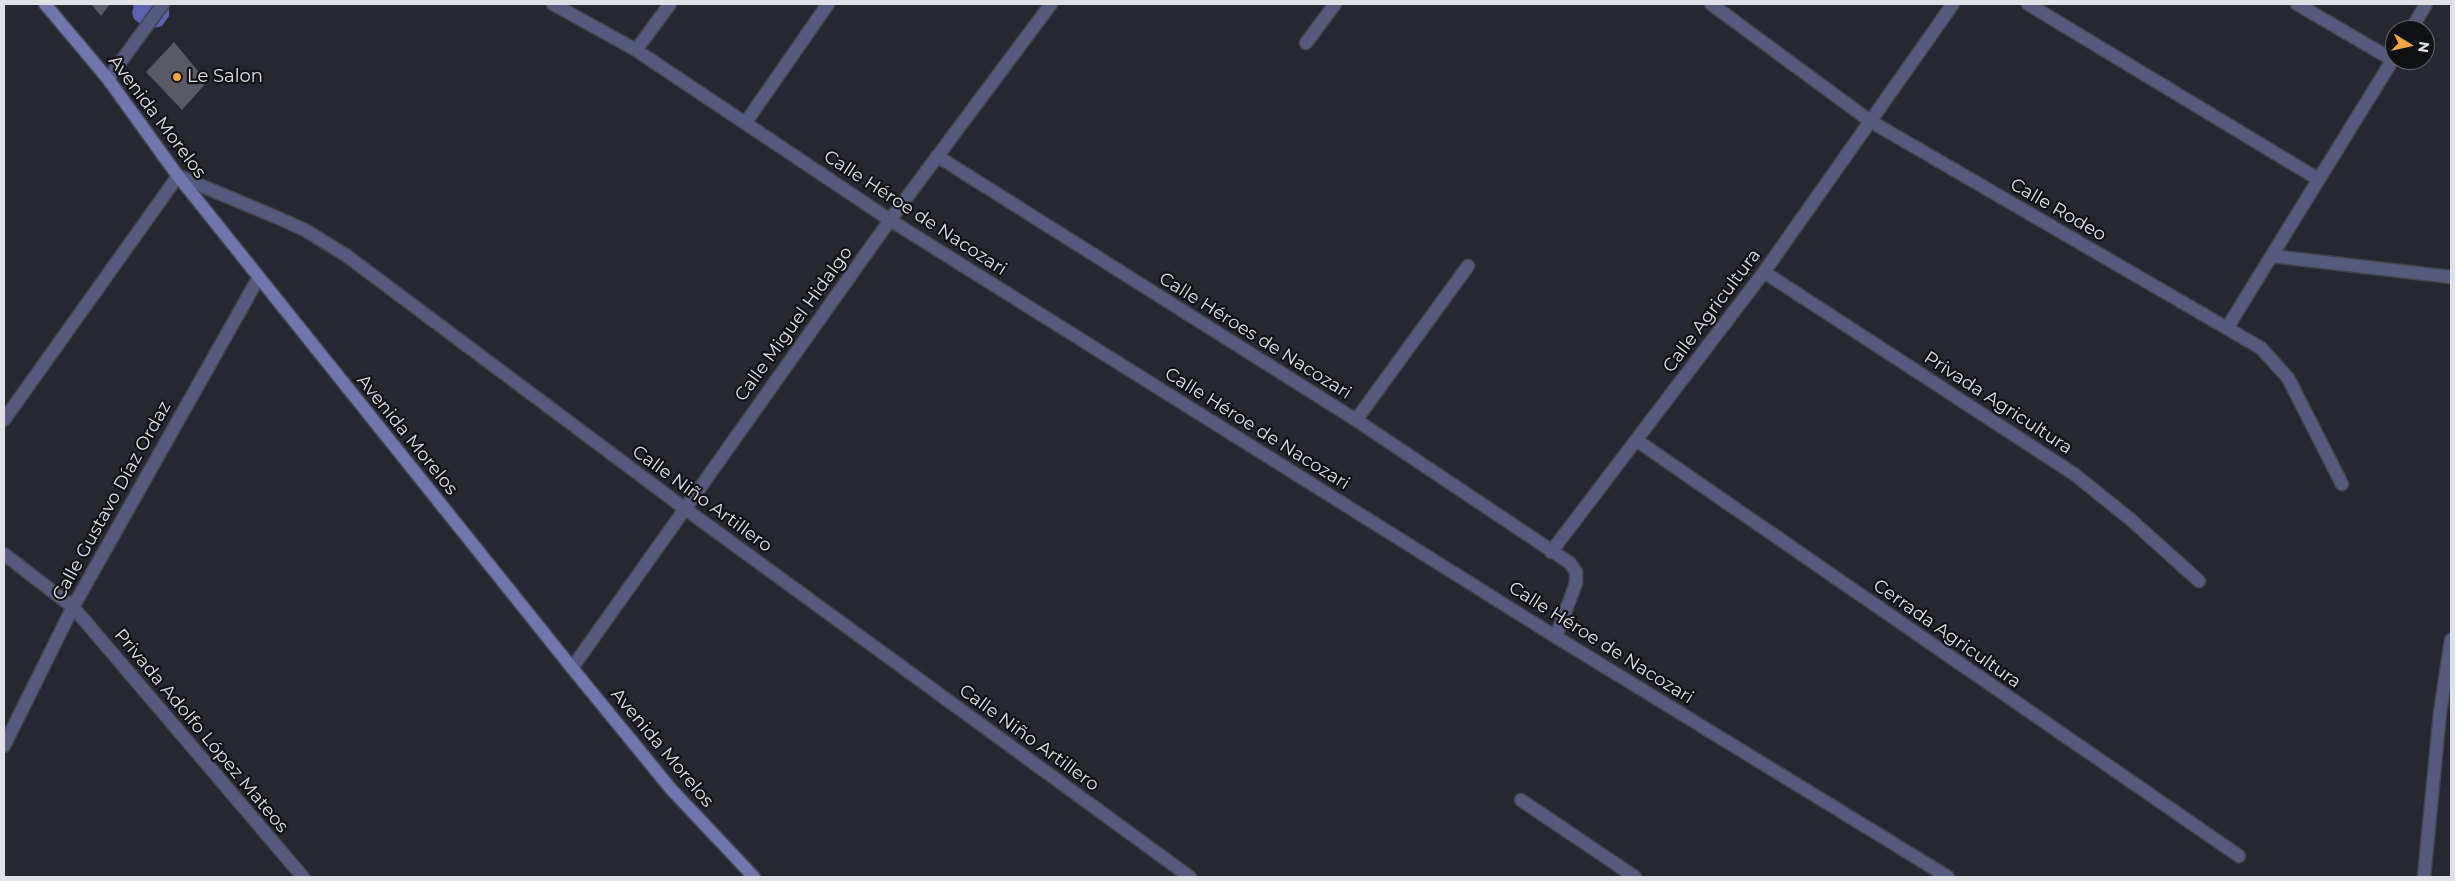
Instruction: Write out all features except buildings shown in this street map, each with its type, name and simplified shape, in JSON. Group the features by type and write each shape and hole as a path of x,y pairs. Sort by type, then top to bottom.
{"main road":[{"name":"Avenida Morelos","path":"45,4 108,79 178,176 258,277 671,790 754,877"}],"street":[{"path":"108,79 163,4"},
{"name":"Calle Héroe de Nacozari","path":"553,4 636,50 890,220 1556,637 1948,877"},
{"path":"636,50 670,4"},
{"path":"746,122 828,4"},
{"name":"Calle Miguel Hidalgo","path":"572,668 890,220 1050,4"},
{"path":"1306,43 1336,4"},
{"name":"Calle Rodeo","path":"1711,4 1870,121 2261,348 2288,378 2342,484"},
{"name":"Calle Agricultura","path":"1551,552 1764,272 1953,4"},
{"path":"2028,4 2318,179"},
{"path":"2297,4 2385,53"},
{"path":"2417,20 2426,4"},
{"path":"2227,328 2386,70"},
{"name":"Calle Héroes de Nacozari","path":"937,156 1356,420 1551,552"},
{"path":"4,420 178,176"},
{"name":"Calle Niño Artillero","path":"178,176 305,230 347,256 684,508 1190,877"},
{"path":"2272,256 2451,277"},
{"path":"1356,420 1468,266"},
{"name":"Privada Agricultura","path":"1764,272 2074,474 2130,519 2199,580"},
{"name":"Calle Gustavo Díaz Ordaz","path":"4,746 73,606 258,277"},
{"name":"Cerrada Agricultura","path":"1636,440 2239,856"},
{"path":"1551,552 1570,563 1576,572 1576,583 1556,637"},
{"name":"Privada Adolfo López Mateos","path":"4,554 73,606 303,877"},
{"path":"2424,877 2446,713 2451,640"},
{"path":"1521,800 1635,877"}],"shaded area":[{"path":"134,4 169,4 169,16 162,26 149,29 134,19 132,13"}],"place":[{"name":"Le Salon","path":"177,77"}]}
